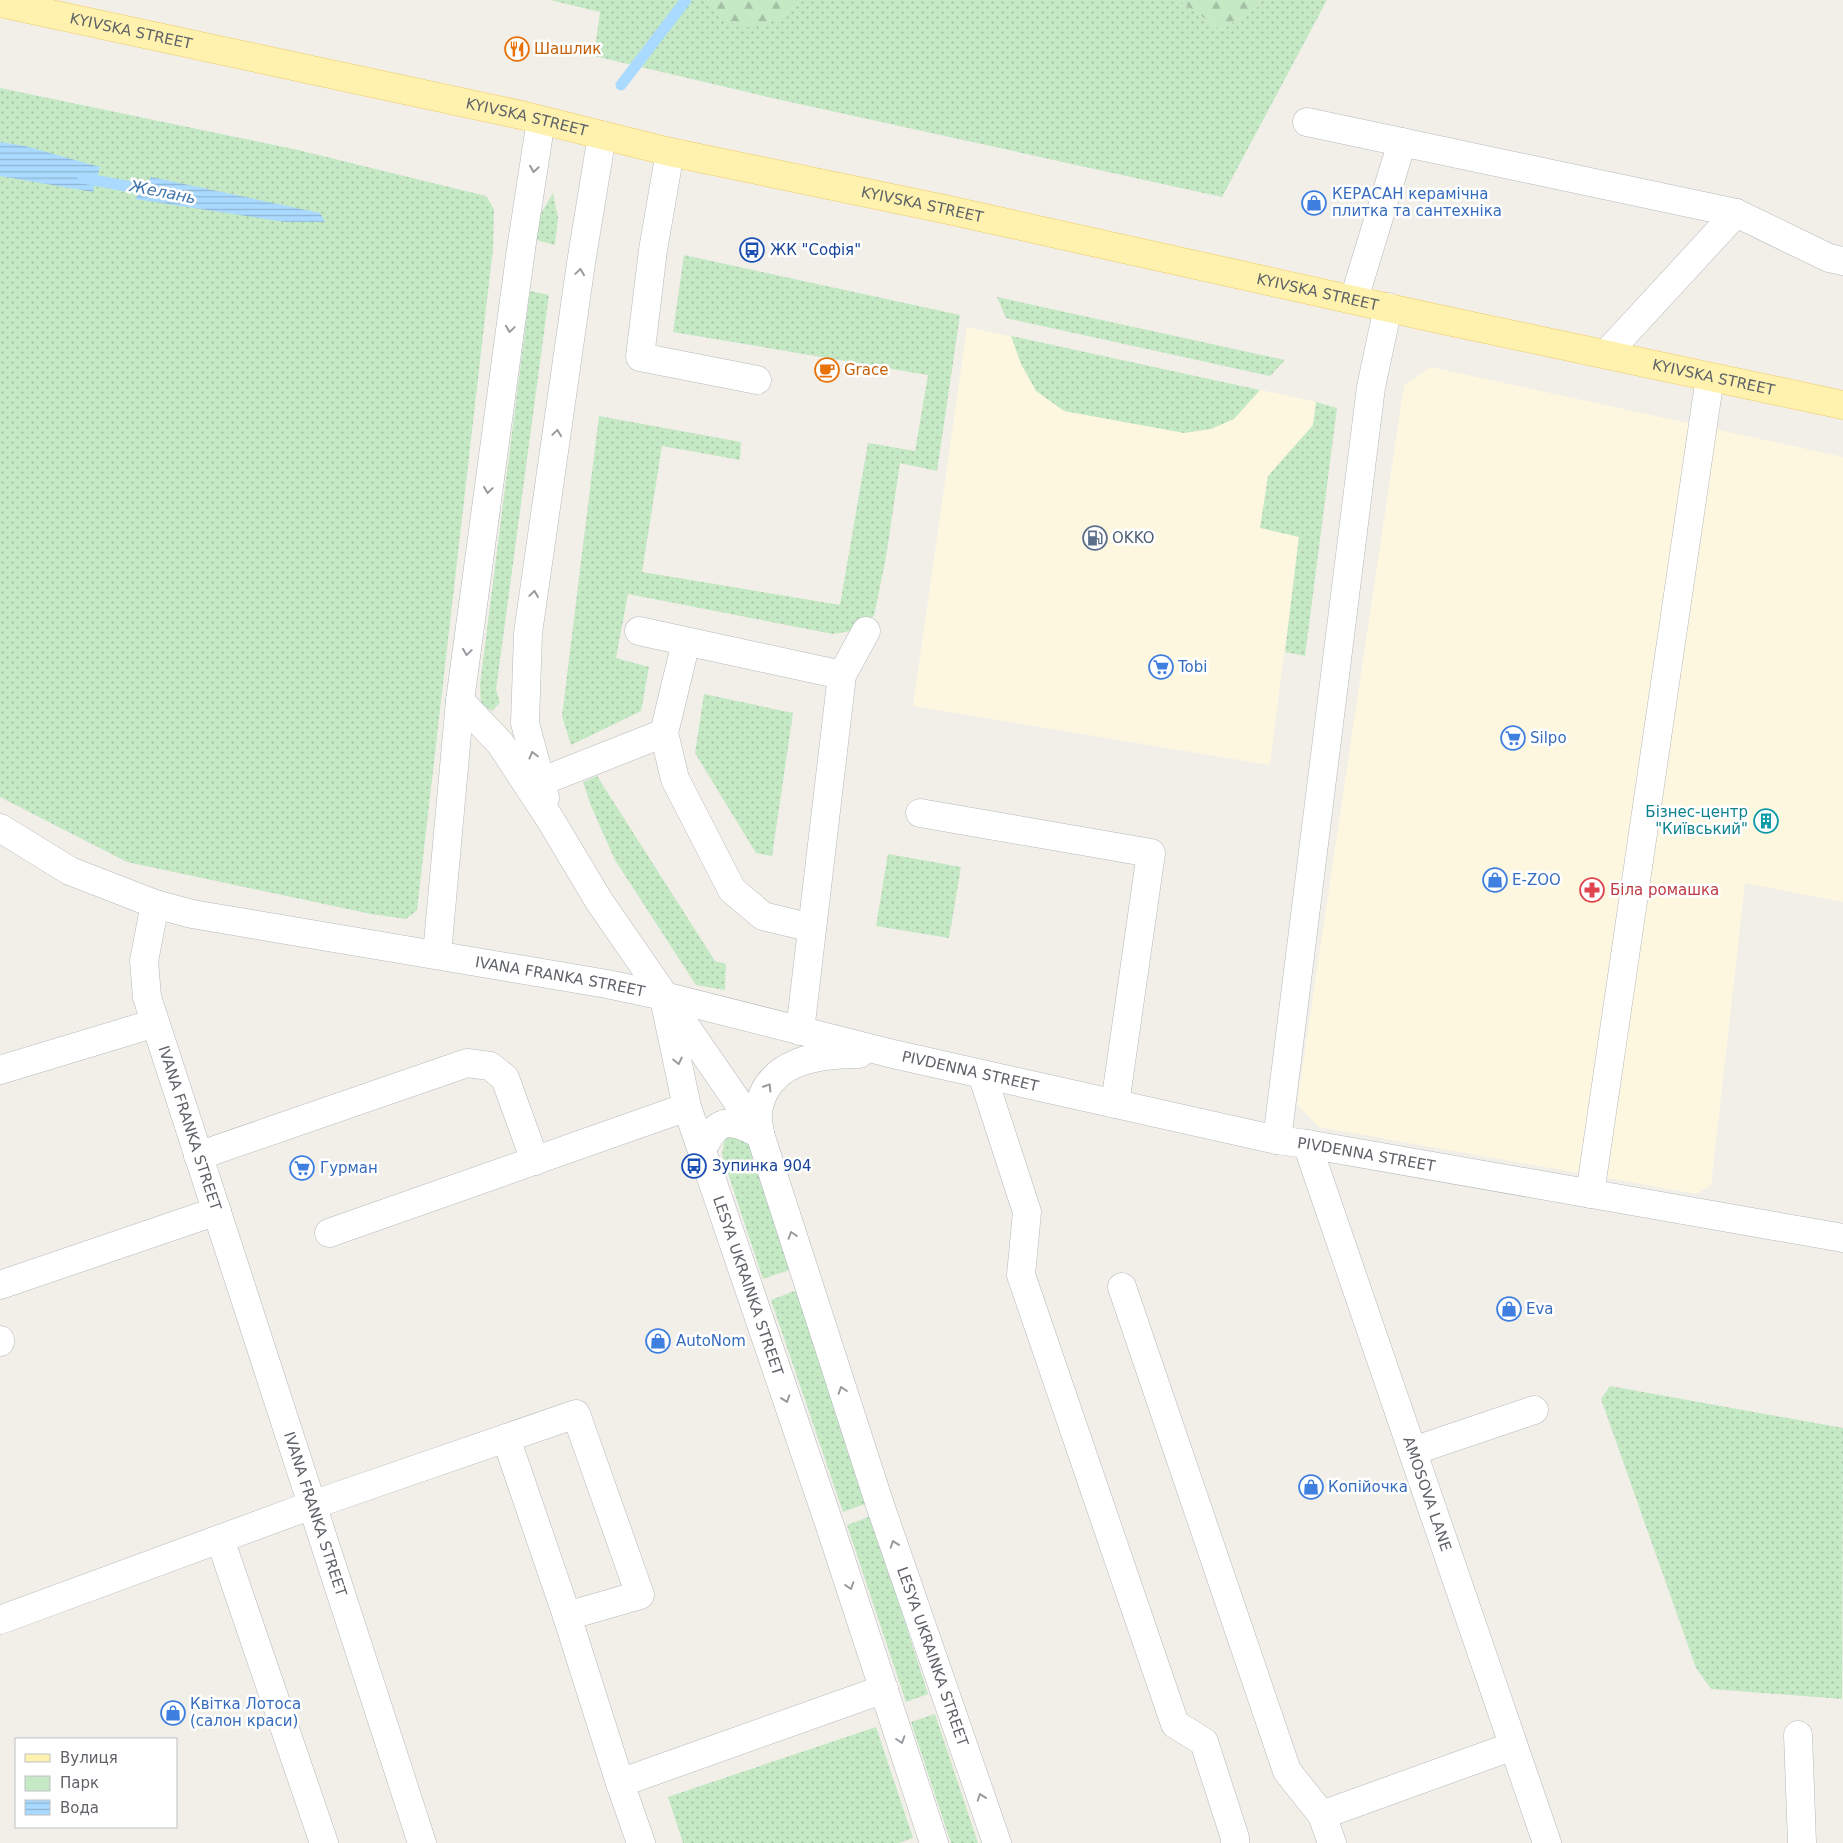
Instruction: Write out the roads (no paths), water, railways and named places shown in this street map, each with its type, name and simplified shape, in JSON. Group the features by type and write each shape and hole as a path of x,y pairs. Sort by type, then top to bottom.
{"main road":[{"name":"KYIVSKA STREET","path":"0,3 541,120 670,152 944,209 1843,406"}],"street":[{"path":"437,954 460,701 518,268 541,120"},
{"path":"1307,122 1736,213 1829,258 1843,261"},
{"path":"550,819 525,723 528,632 581,263 602,135"},
{"path":"1354,299 1402,142"},
{"path":"670,152 653,250 640,357 757,380"},
{"path":"1606,354 1736,213"},
{"path":"1277,1140 1371,387 1388,307"},
{"path":"1590,1194 1710,377"},
{"path":"639,631 842,675"},
{"path":"800,1031 842,675 866,631"},
{"path":"686,642 664,733 675,779 732,890 763,916 812,928"},
{"path":"460,701 500,743 550,819 599,902 664,996"},
{"path":"540,782 664,733"},
{"path":"920,813 1151,853 1115,1104"},
{"path":"1,830 70,871 155,904"},
{"name":"IVANA FRANKA STREET","path":"422,1843 147,997 144,961 155,904 192,914 571,977 664,996"},
{"name":"PIVDENNA STREET","path":"664,996 893,1054 1277,1140 1843,1238"},
{"name":"LESYA UKRAINKA STREET","path":"664,996 687,1107 884,1689 934,1843"},
{"name":"LESYA UKRAINKA STREET","path":"664,996 760,1134 880,1505 997,1843"},
{"path":"0,1070 155,1023"},
{"name":"PIVDENNA STREET","path":"760,1134 758,1112 764,1094 776,1075 801,1061 831,1054 893,1054"},
{"path":"198,1156 467,1063 490,1066 505,1078 535,1161"},
{"path":"982,1074 1027,1212 1021,1275 1174,1724 1204,1742 1235,1843"},
{"path":"329,1233 687,1107"},
{"path":"702,1150 710,1132 724,1123 740,1124 760,1134"},
{"name":"AMOSOVA LANE","path":"1307,1144 1547,1843"},
{"path":"0,1285 216,1211"},
{"path":"1122,1287 1287,1771 1322,1815 1332,1843"},
{"path":"1413,1451 1534,1410"},
{"path":"0,1620 312,1505 576,1414 640,1595 567,1616"},
{"path":"506,1438 567,1616 620,1783 642,1843"},
{"path":"220,1539 324,1843"},
{"path":"620,1783 884,1689"},
{"path":"1798,1735 1802,1843"},
{"path":"1322,1815 1513,1746"}],"water":[{"path":"0,142 25,146 100,167 93,192 0,176"},
{"path":"151,177 320,213 325,222 286,222 135,199"}],"waterway":[{"name":"Желань","path":"621,85 686,0"},
{"name":"Желань","path":"83,178 158,192"}],"place":[{"name":"Шашлик","path":"517,49"},
{"name":"КЕРАСАН керамічна плитка та сантехніка","path":"1314,203"},
{"name":"ЖК \"Софія\"","path":"752,250"},
{"name":"Grace","path":"827,370"},
{"name":"OKKO","path":"1095,538"},
{"name":"Tobi","path":"1161,667"},
{"name":"Silpo","path":"1513,738"},
{"name":"Бізнес-центр \"Київський\"","path":"1766,821"},
{"name":"E-ZOO","path":"1495,880"},
{"name":"Біла ромашка","path":"1592,890"},
{"name":"Зупинка 904","path":"694,1166"},
{"name":"Гурман","path":"302,1168"},
{"name":"Eva","path":"1509,1309"},
{"name":"AutoNom","path":"658,1341"},
{"name":"Копійочка","path":"1311,1487"},
{"name":"Квітка Лотоса (салон краси)","path":"173,1713"}]}
